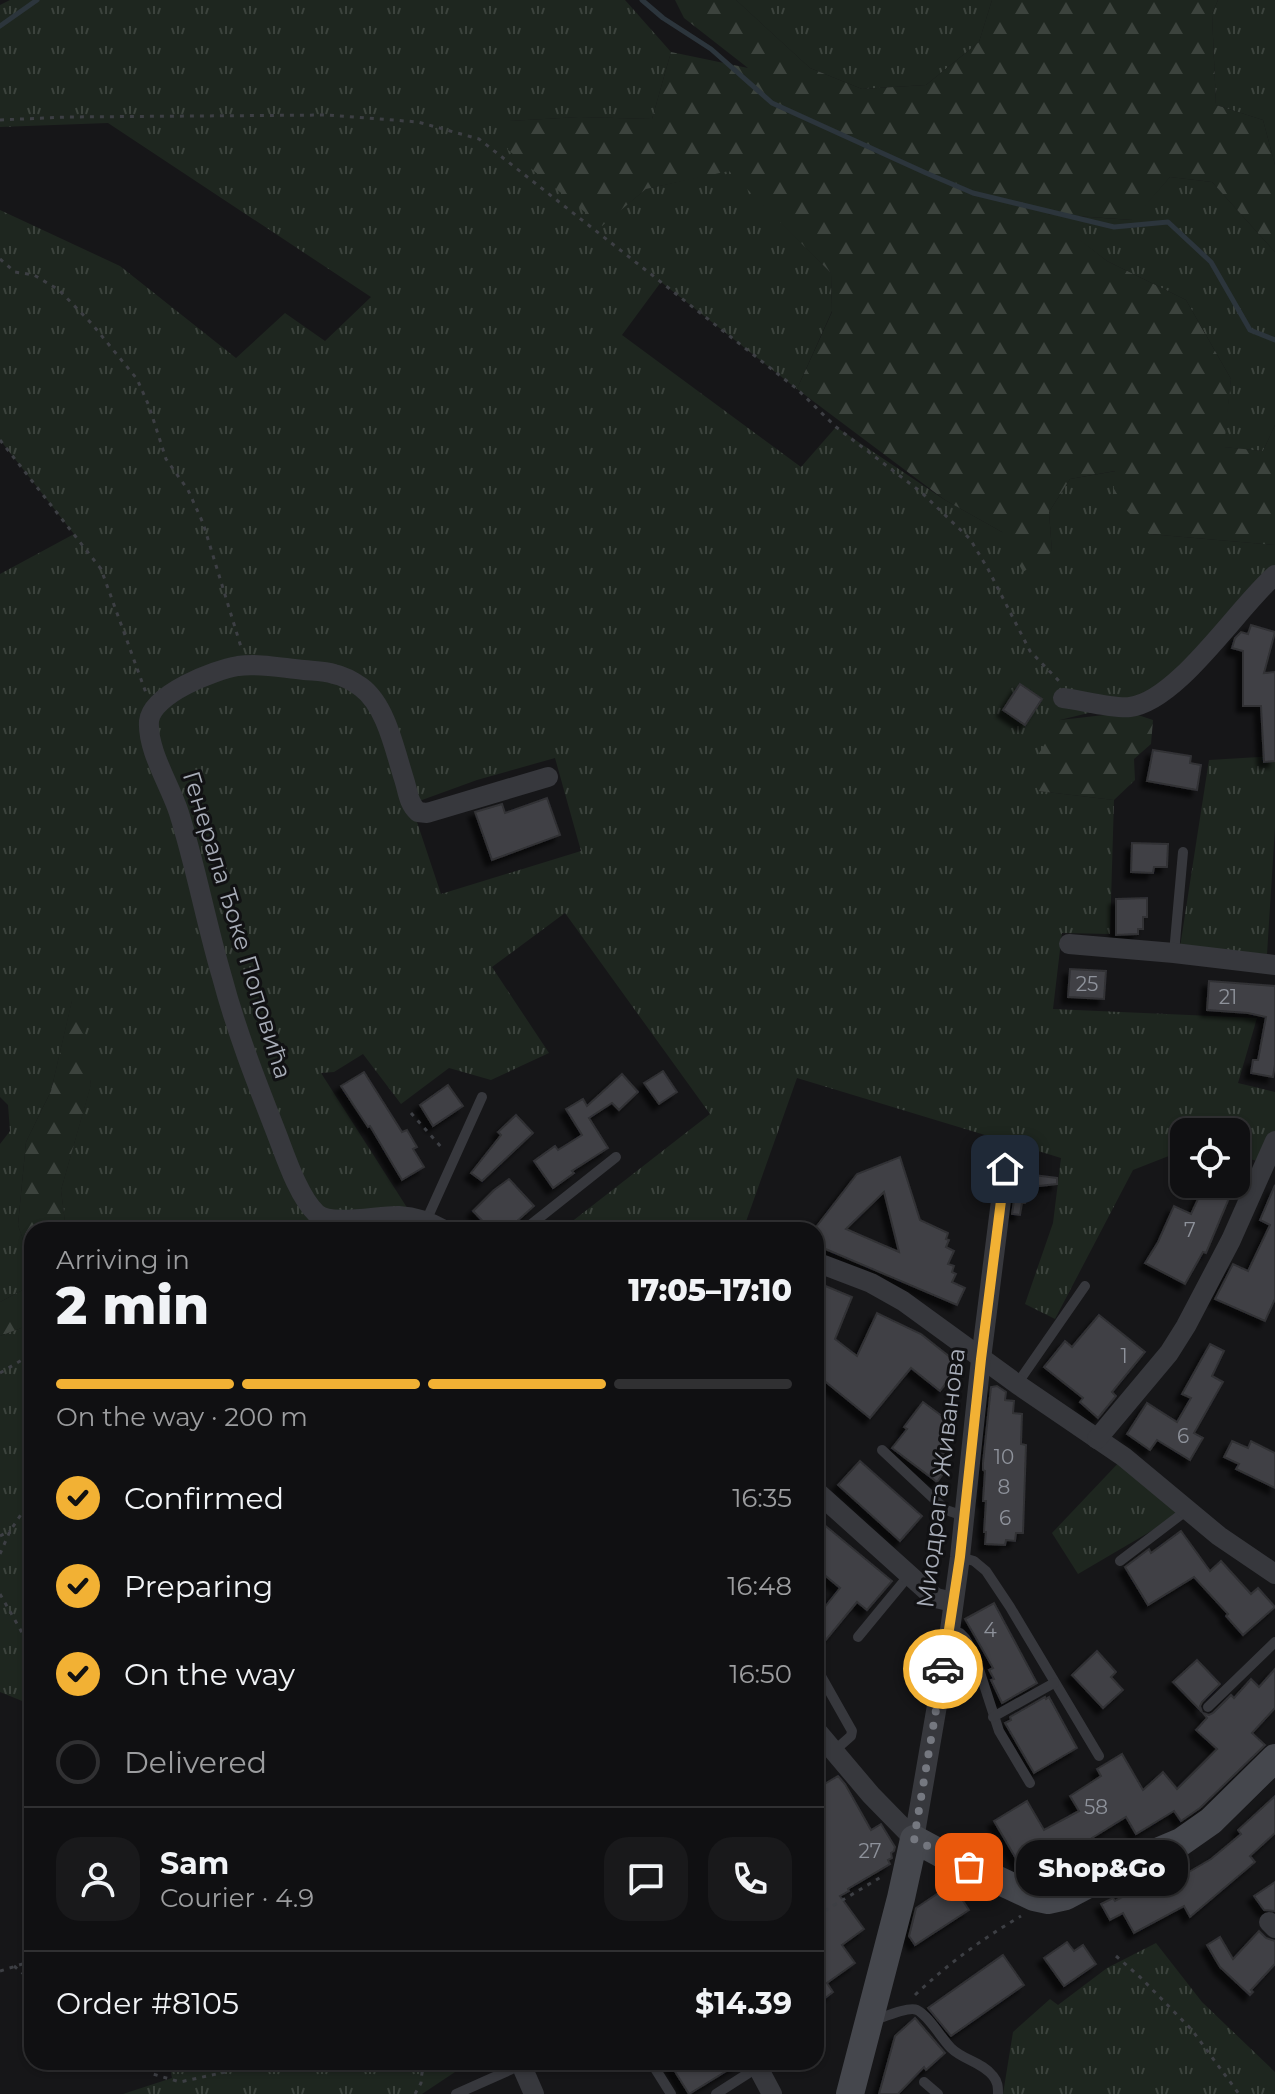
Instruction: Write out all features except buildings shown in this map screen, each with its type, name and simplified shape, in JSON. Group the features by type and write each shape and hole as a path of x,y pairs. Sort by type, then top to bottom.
{"street":[{"path":"1063,698 1130,707 1153,697 1185,674 1275,575"},
{"path":"149,720 154,708 163,699 207,675 251,664 334,674 359,685 380,707 410,804 418,812 427,813 548,777"},
{"name":"Генерала Ђоке Поповића","path":"149,720 152,745 179,812 234,1017 258,1087 292,1173 307,1202 318,1216 328,1219 397,1216 422,1222"},
{"path":"1069,944 1275,965"},
{"path":"1097,1439 1169,1353 1186,1326 1271,1165 1275,1141"},
{"name":"Миодрага Живанова","path":"914,1839 960,1557 1005,1169"},
{"path":"824,1265 887,1292 1124,1457 1219,1536 1272,1565"},
{"path":"824,1498 936,1598 953,1602"},
{"path":"824,1739 871,1795 914,1839 1034,1897 1048,1900 1066,1896 1117,1869 1181,1842 1211,1821 1275,1758"},
{"path":"850,2094 914,1839"},
{"path":"523,2070 534,2094"},
{"path":"758,2070 770,2093"}],"lane":[{"path":"1174,953 1183,852"},
{"name":"Генерала Ђоке Поповића","path":"436,1222 452,1160 482,1097"},
{"path":"534,1222 616,1157"},
{"path":"1017,1384 1085,1286"},
{"path":"882,1450 946,1510 964,1516"},
{"path":"1120,1561 1187,1510"},
{"path":"960,1557 974,1561 986,1571 1099,1756"},
{"path":"858,1637 910,1574"},
{"path":"950,1630 960,1633 974,1654 999,1731 1030,1783"},
{"path":"1208,1707 1275,1642"},
{"path":"824,1681 852,1731 851,1736 834,1751"},
{"path":"993,1717 1054,1683"},
{"path":"870,2022 916,2009 959,2054 992,2074 997,2082 998,2094"},
{"path":"456,2094 507,2070"},
{"path":"656,2070 671,2094"},
{"path":"716,2094 749,2070"},
{"path":"924,2082 938,2094"}],"path":[{"path":"0,120 328,115 418,122 479,139 797,389 836,427 921,492 970,539 1030,651 1065,687 1063,698"},
{"path":"0,259 15,272 34,275 59,290 92,324 137,379 158,430 162,450 188,490 203,523 233,626 251,664"},
{"path":"0,440 101,569 149,700 149,720"},
{"path":"411,1113 452,1160"},
{"path":"0,1373 24,1359"},
{"path":"0,1554 24,1510"},
{"path":"0,1536 10,1531"},
{"path":"0,1594 24,1636"},
{"path":"824,1911 888,1873 907,1876"},
{"path":"901,2012 912,1998 981,1939 1048,1900"},
{"path":"1116,1956 1192,2030 1239,2094"},
{"path":"0,1971 24,1963"},
{"path":"14,1966 24,1974"},
{"path":"148,2070 180,2082 233,2070"},
{"path":"415,2094 421,2083 422,2070"}],"green space":[{"path":"10,0 625,0 671,52 652,119 579,117 509,121 602,225 646,189 729,170 831,273 832,311 797,389 661,282 622,335 801,467 836,427 945,500 1002,532 1052,552 1049,512 1070,479 1116,471 1149,534 1275,545 1275,573 1153,697 1060,720 1038,791 1114,800 1110,934 1062,933 1053,1009 1257,1018 1238,1083 1275,1092 1275,1166 1250,1159 1250,1118 1170,1118 1170,1155 1133,1170 1055,1319 1025,1304 1053,1223 1061,1158 797,1078 746,1222 571,1222 710,1114 565,913 492,967 549,1053 491,1080 449,1068 401,1104 363,1054 334,1072 321,1073 413,1217 420,1222 65,1222 61,1190 91,1084 72,1001 51,1091 26,1142 18,1225 24,1243 24,1289 0,1302 0,1144 10,1131 8,1105 0,1097 0,574 74,534 0,440 0,210 120,266 236,358 285,313 325,341 371,297 108,123 0,127 0,5","holes":["555,758 581,851 441,894 411,804 477,780"]},
{"path":"675,0 736,0 810,68 862,89 926,85 979,42 992,0 1218,0 1212,14 1216,105 1263,120 1275,165 1275,252 1212,182 1170,177 1133,220 1047,214 1107,261 1186,300 1231,379 1224,447 1263,451 1275,425 1275,545 1149,534 1113,496 1115,471 1070,479 1049,512 1052,552 1023,572 1002,532 945,500 797,389 832,312 831,273 729,171 646,189 602,226 508,150 509,121 579,117 652,119 671,52 748,68 684,18"},
{"path":"736,0 992,0 979,42 926,85 862,89 810,68"},
{"path":"1218,0 1275,0 1275,165 1263,120 1216,105 1212,14"},
{"path":"1170,177 1212,182 1275,252 1275,425 1263,451 1223,447 1231,379 1186,300 1107,261 1045,214 1132,220"},
{"path":"1132,713 1153,720 1151,744 1134,759 1135,780 1114,800 1038,791 1029,769 1060,720"},
{"path":"1275,756 1275,827 1267,954 1180,947 1209,760"},
{"path":"72,1000 83,1017 91,1085 61,1190 65,1222 24,1222 24,1243 18,1225 26,1142 51,1091"},
{"path":"24,1289 24,1327 0,1336 0,1302"},
{"path":"24,1327 24,1702 0,1692 0,1336"},
{"path":"1124,1457 1187,1510 1078,1574 1052,1533"},
{"path":"1156,1943 1202,2002 1275,2072 1275,2094 1003,2094 1013,2032 1050,1999 1058,2005 1107,1968"},
{"path":"170,2070 458,2070 422,2094 123,2094 172,2078"}],"waterway":[{"path":"0,26 37,0"},
{"path":"642,0 663,18 711,49 772,103 973,193 1114,227 1168,222 1211,262 1250,330 1275,340"}],"way so far":[{"path":"943,1669 914,1839 969,1867"}],"place":[{"name":"Shop&Go","path":"969,1867"}],"route":[{"path":"943,1669 960,1557 1005,1169"}]}
